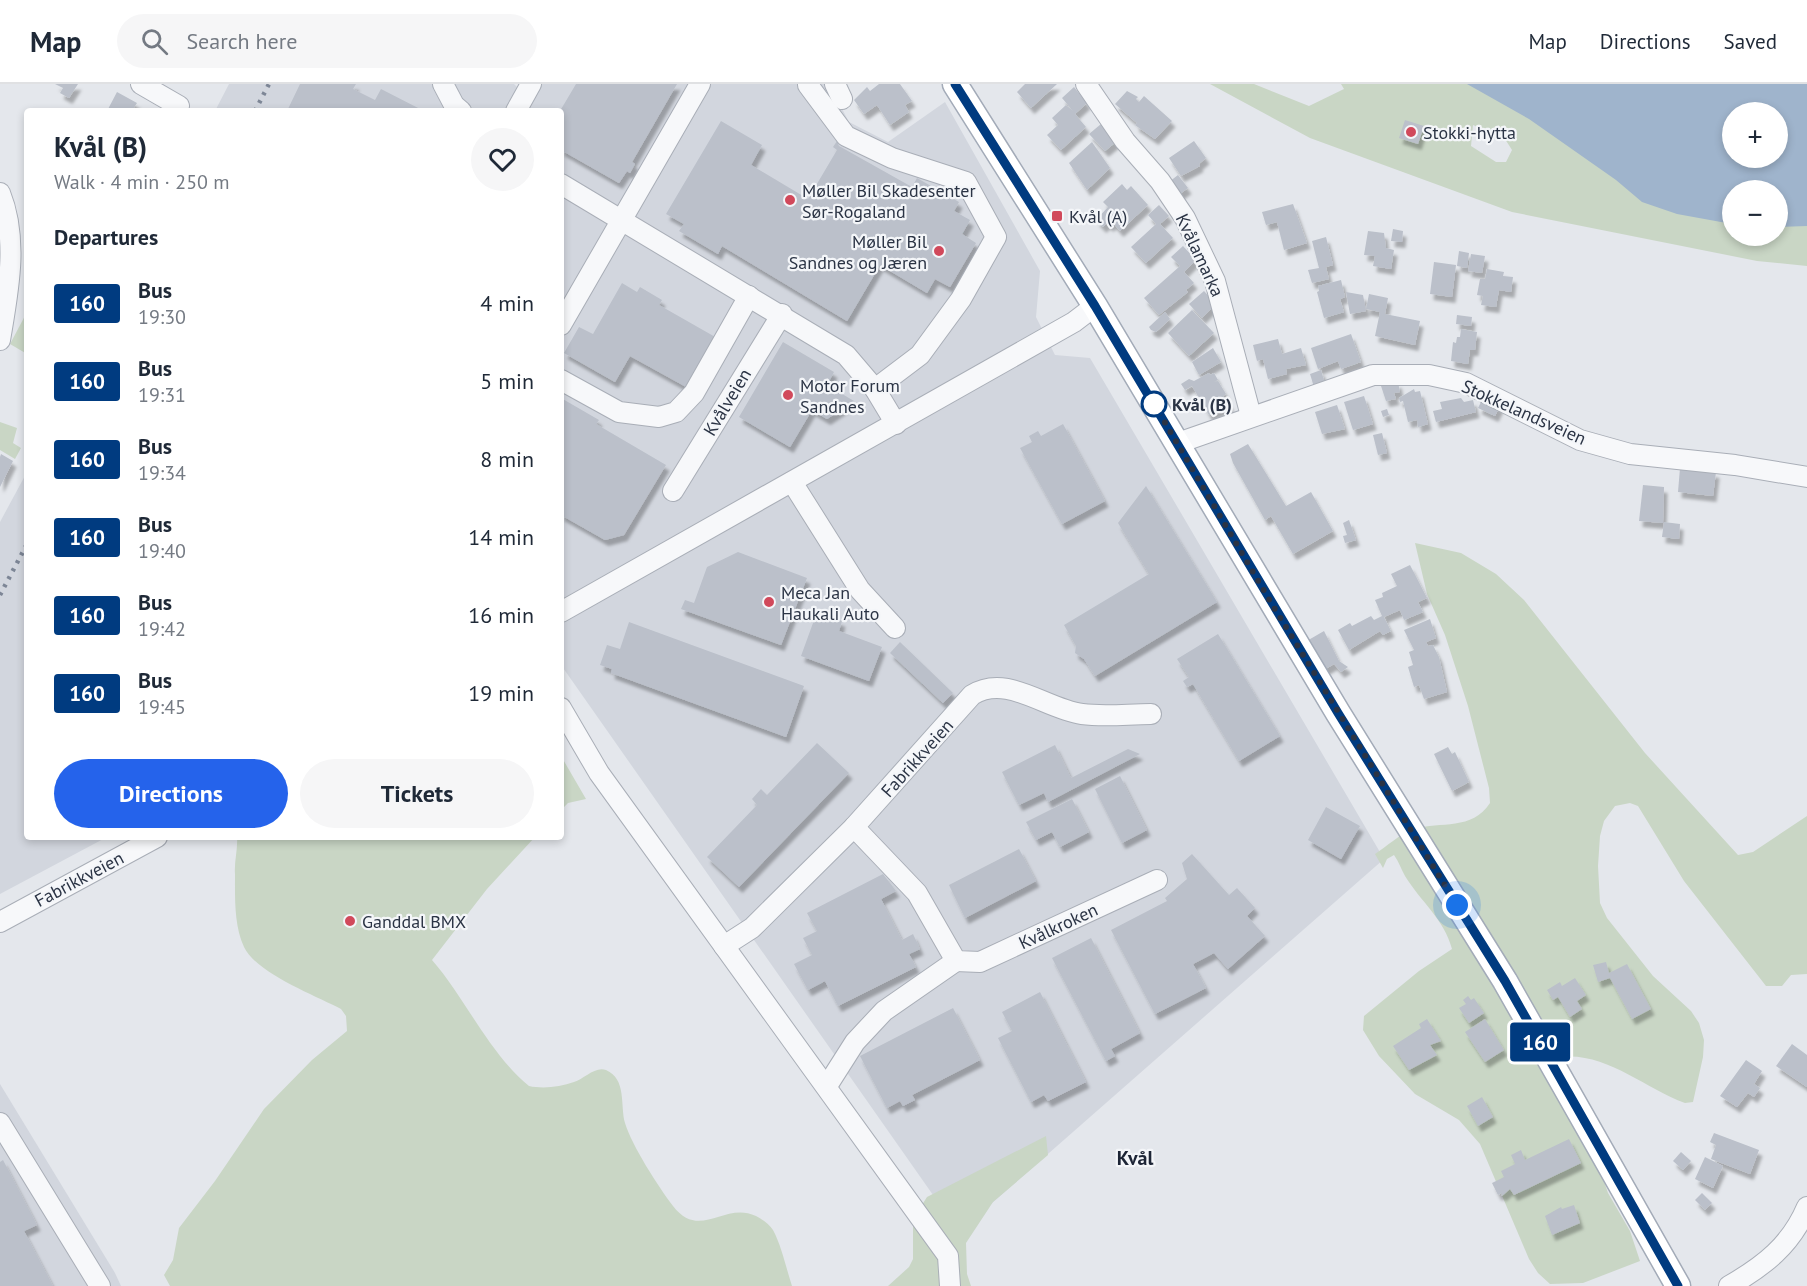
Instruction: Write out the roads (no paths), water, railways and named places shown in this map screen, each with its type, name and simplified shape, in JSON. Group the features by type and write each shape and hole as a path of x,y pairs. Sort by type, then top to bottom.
{"main road":[{"path":"955,84 1095,306 1320,684 1505,981 1678,1286"}],"street":[{"path":"141,84 179,106 178,108"},
{"path":"443,84 457,108"},
{"path":"518,108 531,84"},
{"path":"564,320 700,84"},
{"name":"Kvålamarka","path":"1086,84 1125,141 1160,181 1185,218 1215,281 1251,416"},
{"path":"808,85 846,136 892,158 966,182 996,237 961,299 920,355 876,389"},
{"path":"564,186 624,219 846,355 876,389 896,424"},
{"path":"0,193 12,234 9,291 0,340"},
{"path":"564,382 619,412 659,417 676,412 694,393 749,296"},
{"path":"564,610 1074,322 1095,306"},
{"name":"Kvålveien","path":"673,490 782,314"},
{"name":"Stokkelandsveien","path":"1178,443 1372,375 1429,375 1466,383 1580,440 1630,454 1735,465 1807,477"},
{"path":"792,482 860,590 895,628"},
{"name":"Fabrikkveien","path":"724,946 752,928 854,827 972,695 984,688 999,686 1079,713 1152,714"},
{"path":"564,713 599,773 948,1256 950,1286"},
{"path":"827,1086 855,1042 884,1011 956,961 917,893 854,827"},
{"name":"Fabrikkveien","path":"0,922 151,840"},
{"name":"Kvålkroken","path":"956,961 980,962 1157,880"},
{"path":"0,1123 100,1286"},
{"path":"1729,1286 1756,1271 1780,1251 1800,1223 1807,1208"}],"water":[{"path":"1467,84 1807,84 1807,226 1788,227 1788,180 1722,180 1722,222 1677,214 1642,202 1616,180 1529,119"}],"railway":[{"path":"257,108 269,84"},
{"path":"0,595 24,550"}],"place":[{"name":"Stokki-hytta","path":"1411,132"},
{"name":"Møller Bil Skadesenter Sør-Rogaland","path":"790,200"},
{"name":"Kvål (A)","path":"1057,216"},
{"name":"Møller Bil Sandnes og Jæren","path":"939,251"},
{"name":"Motor Forum Sandnes","path":"788,395"},
{"name":"Kvål (B)","path":"1154,404"},
{"name":"Meca Jan Haukali Auto","path":"769,602"},
{"name":"Ganddal BMX","path":"350,921"}],"district":[{"name":"Kvål","path":"1135,1158"}]}
